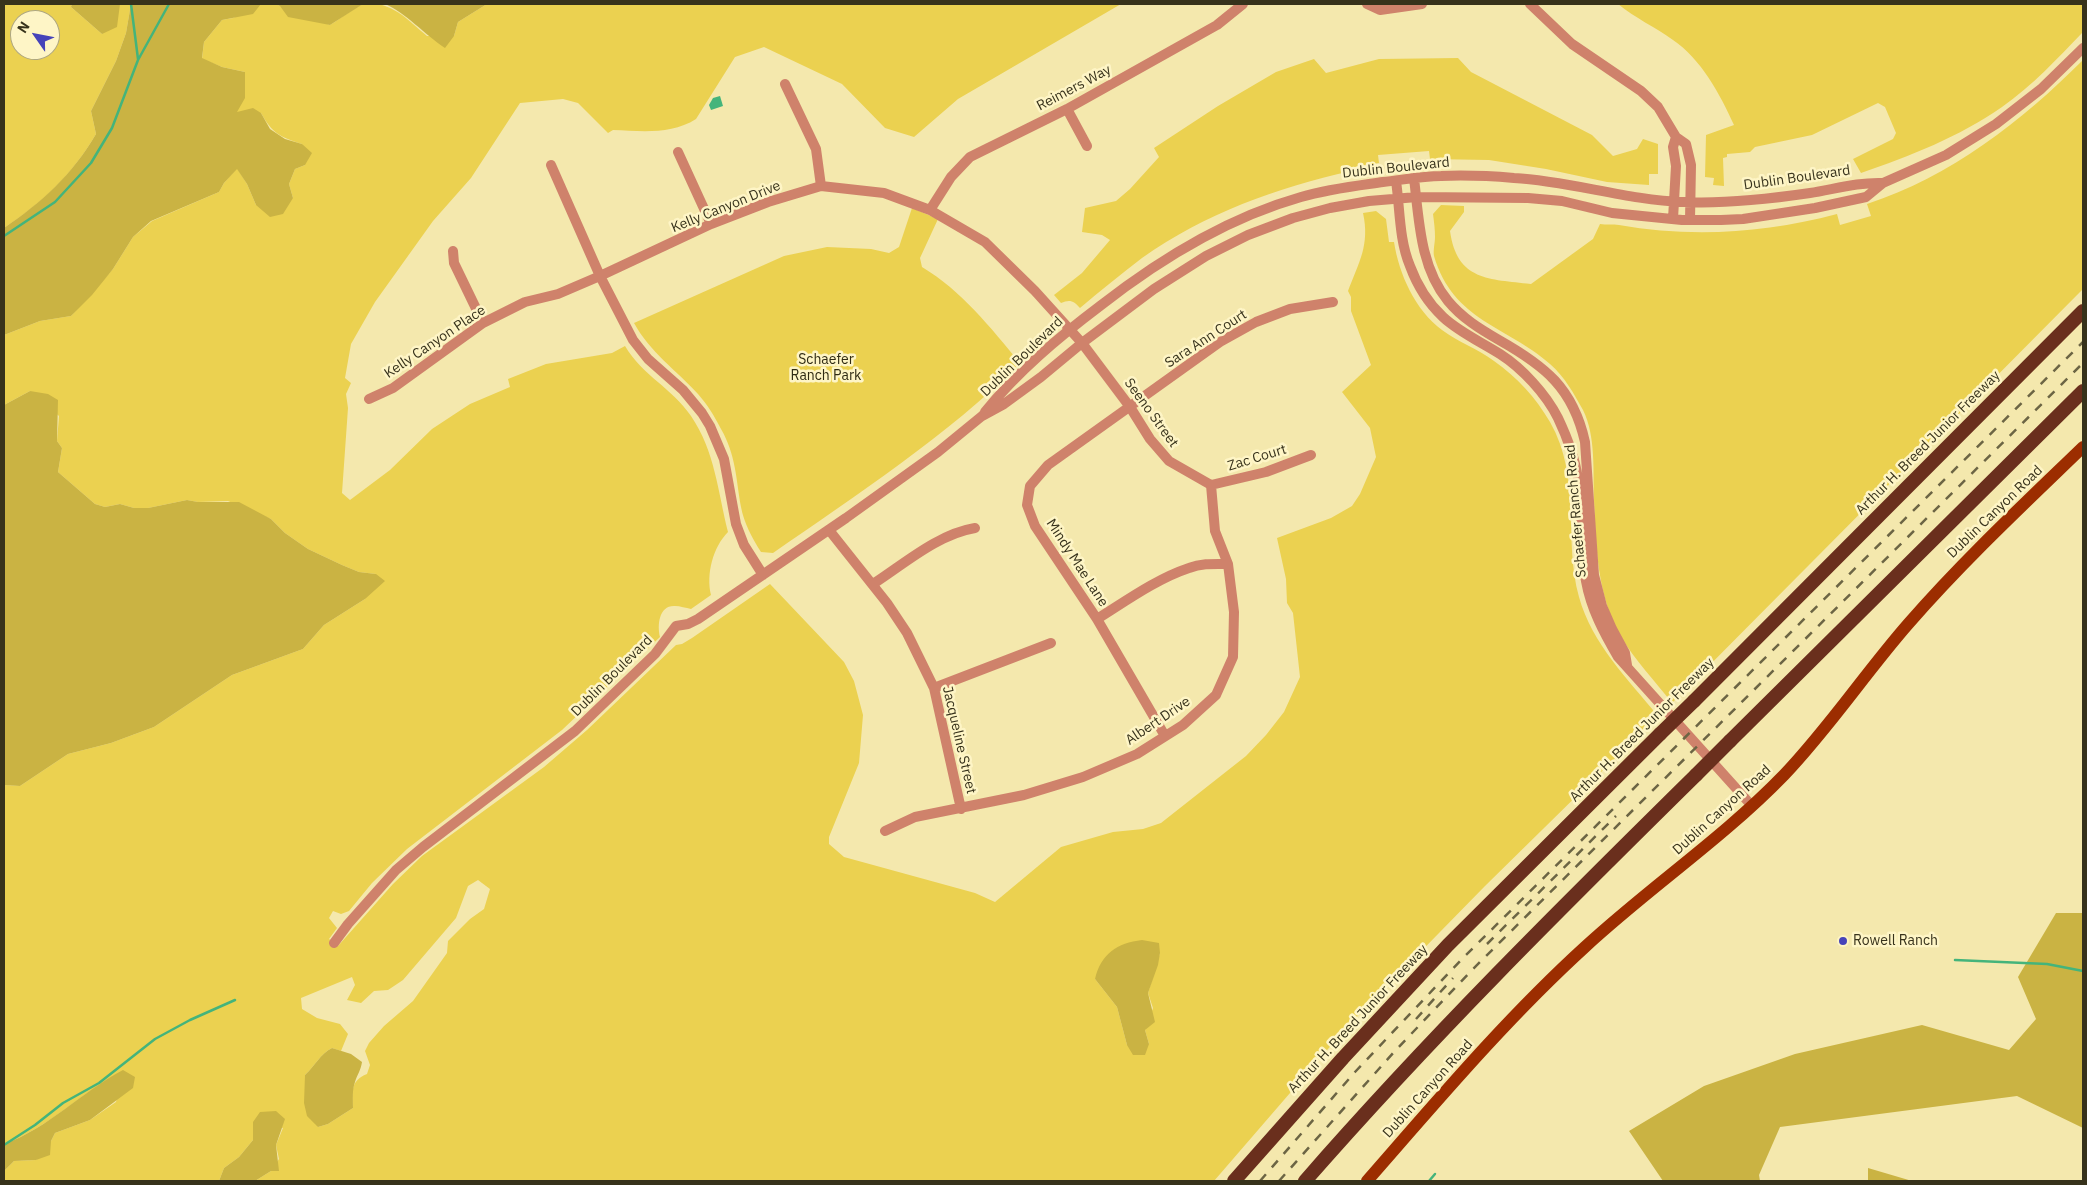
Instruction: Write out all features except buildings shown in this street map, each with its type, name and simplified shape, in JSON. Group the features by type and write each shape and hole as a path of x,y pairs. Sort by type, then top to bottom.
{"highway":[{"name":"Arthur H. Breed Junior Freeway","path":"1234,1181 1423,971 2083,311"},
{"path":"1305,1181 1456,1016 2083,391"}],"main road":[{"name":"Dublin Canyon Road","path":"1367,1181 1488,1044 1546,984 1608,927 1722,834 1752,806 1802,754 1900,633 1936,593 2083,447"}],"street":[{"name":"Reimers Way","path":"930,210 951,177 970,157 1067,109 1217,25 1244,4"},
{"path":"1367,4 1380,10 1422,4"},
{"path":"1530,4 1572,44 1641,91 1658,107 1676,137 1686,144 1691,165 1690,220"},
{"name":"Dublin Boulevard","path":"982,416 1004,404 1154,289 1206,256 1248,235 1293,218 1330,208 1417,197 1528,198 1562,201 1612,213 1690,220 1743,219 1815,208 1866,197 1883,183 1940,158 1990,128 2029,98 2083,48"},
{"path":"785,84 816,149 821,186"},
{"path":"1067,109 1087,146"},
{"path":"1673,219 1676,166 1674,147 1676,137"},
{"path":"678,152 711,224"},
{"path":"551,165 600,276 637,347 648,360 683,390 710,426 724,459 736,524 744,545 763,575"},
{"name":"Dublin Boulevard","path":"334,943 348,924 396,870 423,847 576,731 655,654 676,626 688,624 698,619 829,530 938,452 982,416 1024,370 1070,329 1137,278 1176,253 1223,227 1266,208 1302,196 1347,186 1439,176 1554,181 1594,191 1690,202 1751,199 1812,192 1862,183 1883,183"},
{"name":"Schaefer Ranch Road","path":"1414,178 1426,262 1447,301 1464,318 1528,356 1548,371 1562,387 1575,407 1585,442 1594,575 1602,606 1625,653 1627,665"},
{"name":"Schaefer Ranch Road","path":"1396,180 1402,235 1409,265 1429,302 1459,330 1502,356 1521,372 1541,393 1556,415 1572,453 1578,477 1582,556 1590,597 1604,634 1618,657 1752,806"},
{"name":"Kelly Canyon Drive","path":"600,276 711,224 768,202 821,186 884,193 930,210 984,242 1035,291 1082,343"},
{"path":"453,251 454,263 483,323"},
{"name":"Kelly Canyon Place","path":"369,399 393,388 483,323 525,302 558,294 600,276"},
{"name":"Sara Ann Court","path":"1130,407 1220,342 1256,322 1290,309 1333,302"},
{"name":"Seeno Street","path":"1082,343 1130,407 1150,440 1170,461 1211,485"},
{"name":"Mindy Mae Lane","path":"1130,407 1048,465 1030,486 1027,505 1035,526 1097,619 1165,736"},
{"name":"Zac Court","path":"1211,485 1266,472 1311,455"},
{"name":"Albert Drive","path":"885,831 915,817 1024,796 1082,777 1137,754 1183,725 1216,695 1233,656 1234,612 1228,564 1215,531 1211,485"},
{"path":"874,584 932,545 960,530 975,528"},
{"name":"Jacqueline Street","path":"829,530 874,584 907,633 934,688 961,809"},
{"path":"1097,619 1149,587 1190,568 1206,564 1228,564"},
{"path":"934,688 1050,643"}],"green space":[{"path":"4,4 72,4 71,7 102,34 120,4 131,4 126,33 116,61 91,111 96,134 67,175 31,208 4,228"},
{"path":"261,4 275,4 330,25 361,5 374,4 391,8 427,36 454,36 458,22 487,4 1121,4 958,99 914,137 885,128 842,84 764,47 735,57 696,119 676,128 656,131 613,130 608,133 578,103 563,99 520,103 471,178 433,221 375,302 351,344 345,378 351,383 346,394 348,408 342,493 350,500 390,470 432,429 470,404 510,387 508,379 546,364 612,353 625,346 640,366 675,397 699,429 706,443 715,472 728,532 718,545 712,561 709,578 711,595 691,609 675,606 665,609 659,622 660,637 562,730 407,849 372,883 349,911 341,914 333,911 329,918 337,928 329,939 338,946 393,884 422,856 544,767 587,730 676,645 692,638 770,584 844,662 854,681 863,715 859,763 829,837 829,844 844,857 975,893 995,902 1061,847 1113,832 1143,829 1161,823 1246,756 1284,712 1300,677 1293,613 1287,603 1286,579 1277,538 1331,518 1352,506 1360,494 1376,457 1370,428 1342,392 1371,365 1351,311 1351,297 1348,291 1364,244 1365,224 1363,213 1376,211 1386,219 1389,242 1394,242 1404,279 1416,302 1432,322 1502,367 1532,396 1550,422 1560,443 1566,465 1574,575 1585,614 1602,646 1612,660 1658,716 1485,886 1347,1027 1214,1181 255,1181 271,1171 279,1159 276,1145 283,1128 253,1122 253,1140 239,1157 224,1168 219,1181 4,1181 4,1171 14,1161 36,1160 55,1133 90,1120 116,1102 123,1071 93,1089 36,1129 4,1144 4,785 20,786 68,754 111,743 154,727 232,675 303,649 324,625 365,599 376,574 359,572 308,549 285,533 271,519 228,501 198,502 187,500 148,508 134,508 120,504 105,507 95,504 58,472 62,448 57,441 59,416 30,391 4,405 4,335 40,321 71,316 113,269 133,237 152,221 219,192 237,168 247,184 256,205 293,198 289,184 295,169 305,165 302,144 288,139 273,130 261,113 236,112 245,72 222,67 202,59 204,42 222,20 233,18","holes":["478,880 490,889 484,909 470,919 448,941 447,953 413,1001 384,1026 369,1043 365,1051 370,1065 367,1074 361,1077 353,1088 353,1108 328,1124 318,1127 305,1075 332,1048 341,1051 348,1034 340,1024 317,1018 302,1009 301,998 352,977 355,985 347,1000 361,1003 374,991 388,990 403,980 456,918 468,886","1160,953 1148,993 1153,1008 1145,1030 1149,1044 1127,1045 1117,1007 1095,979"]},
{"path":"1618,4 2083,4 2083,32 2013,99 1969,128 1934,145 1861,173 1853,159 1893,139 1896,133 1885,107 1878,103 1812,135 1755,147 1750,152 1727,154 1727,157 1723,158 1724,186 1713,185 1714,178 1705,177 1706,135 1734,125 1716,89 1701,67 1683,48"},
{"path":"1458,58 1471,72 1592,135 1613,156 1637,149 1643,139 1658,144 1658,174 1649,174 1649,185 1607,182 1546,169 1489,160 1430,159 1429,151 1378,155 1379,163 1358,166 1351,171 1296,185 1216,215 1166,242 1142,258 1080,308 1072,301 1061,303 1054,295 1082,273 1110,240 1102,235 1082,232 1085,208 1116,201 1130,189 1159,157 1154,148 1218,106 1276,72 1314,59 1326,73 1379,59"},
{"path":"2083,60 2083,289 1672,703 1621,637 1607,605 1602,588 1597,553 1592,443 1583,410 1565,380 1550,364 1533,351 1483,320 1454,295 1443,278 1434,256 1435,234 1433,214 1441,205 1464,206 1464,212 1450,231 1460,260 1477,274 1502,281 1531,284 1593,239 1600,224 1674,231 1729,232 1783,226 1837,214 1840,225 1871,216 1867,204 1898,193 1927,179 1983,145 2060,83"},
{"name":"Schaefer Ranch Park","path":"912,208 938,219 920,258 922,267 963,298 1020,363 963,415 869,487 773,553 761,552 744,519 733,458 716,420 708,406 690,385 655,352 634,323 784,256 827,247 871,249 889,253 899,247"}],"shaded area":[{"path":"72,4 120,4 117,27 102,34 71,7"},
{"path":"131,4 261,4 253,14 222,20 204,42 202,58 222,67 245,72 245,98 237,112 253,108 261,113 270,129 285,139 302,144 312,153 305,165 295,169 289,184 293,198 283,214 270,217 256,205 247,184 237,169 224,183 219,192 151,221 133,237 113,269 92,295 71,316 40,321 4,335 4,228 55,187 77,162 96,134 91,111 116,61 126,33"},
{"path":"275,4 363,4 330,25 288,17 280,6"},
{"path":"385,4 487,4 458,22 454,36 445,48 400,12"},
{"path":"720,96 723,106 711,110 709,105 713,98"},
{"path":"30,391 48,394 58,400 57,441 62,448 58,472 95,504 105,507 120,504 134,508 148,508 187,500 198,502 239,502 271,519 285,533 308,549 359,572 376,574 385,581 365,599 324,625 303,649 232,675 154,727 111,743 68,754 20,786 4,785 4,405"},
{"path":"2056,913 2083,913 2083,1128 2017,1096 1780,1127 1759,1175 1760,1181 1663,1181 1629,1131 1704,1086 1795,1054 1922,1025 2009,1050 2036,1019 2018,977"},
{"path":"1142,940 1159,943 1158,965 1148,993 1155,1022 1145,1030 1149,1044 1145,1055 1133,1055 1127,1045 1117,1007 1095,979 1101,963 1111,951 1125,944"},
{"path":"332,1048 351,1054 362,1062 353,1088 353,1108 328,1124 318,1127 307,1116 304,1103 305,1075 324,1053"},
{"path":"123,1070 135,1077 133,1088 90,1120 55,1133 51,1141 50,1155 36,1160 14,1161 4,1171 4,1144 36,1129"},
{"path":"276,1111 285,1119 276,1145 279,1171 271,1171 255,1181 219,1181 224,1168 239,1157 253,1140 253,1122 260,1112"},
{"path":"1868,1168 1912,1181 1868,1181"}],"waterway":[{"path":"131,4 138,59"},
{"path":"4,236 55,202 91,163 112,128 138,60 169,4"},
{"path":"1955,960 2047,964 2083,971"},
{"path":"4,1145 35,1125 63,1103 99,1083 155,1039 190,1020 235,1000"},
{"path":"1429,1181 1435,1174"}],"railway":[{"path":"1260,1181 1355,1072 1462,959 2083,342"},
{"path":"1279,1181 1394,1052 1473,969 2083,363"},
{"path":"1487,944 1616,816"},
{"path":"1416,1019 1453,978"}],"place":[{"name":"Rowell Ranch","path":"1843,941"}]}
